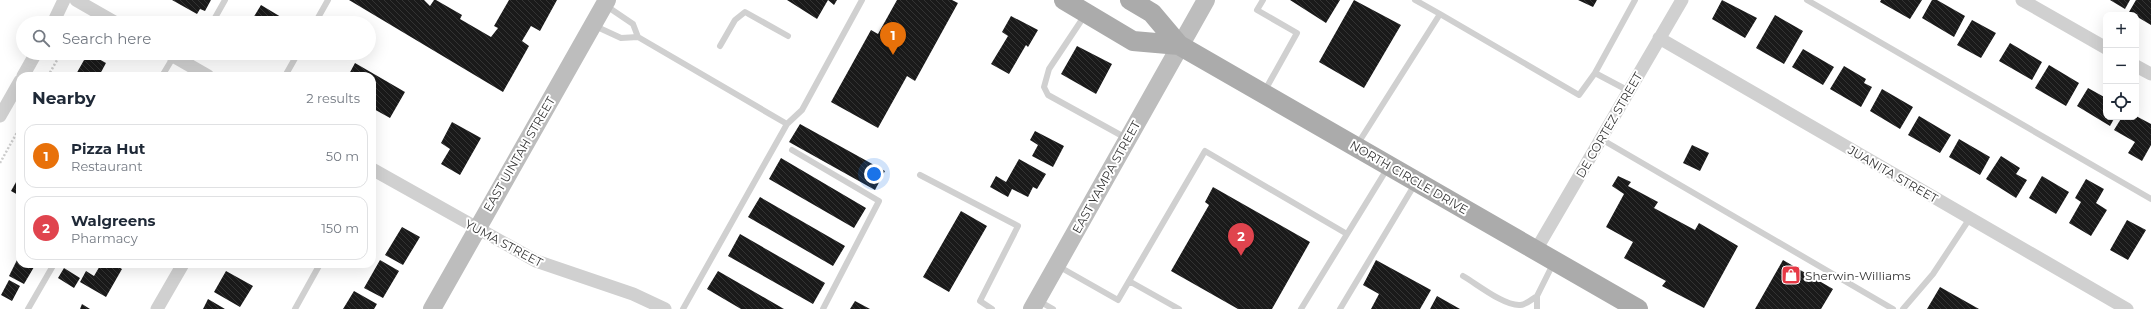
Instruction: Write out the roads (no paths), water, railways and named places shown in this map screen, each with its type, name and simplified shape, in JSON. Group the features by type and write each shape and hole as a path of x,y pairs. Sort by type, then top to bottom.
{"main road":[{"name":"NORTH CIRCLE DRIVE","path":"1064,0 1133,41 1179,45"},
{"name":"NORTH CIRCLE DRIVE","path":"1130,0 1152,13 1179,45 1263,95 1357,146 1638,309"},
{"name":"EAST YAMPA STREET","path":"1035,305 1179,45 1206,0"},
{"name":"EAST UINTAH STREET","path":"437,304 477,229 605,2"}],"street":[{"path":"56,16 64,0"},
{"path":"76,0 104,16"},
{"name":"DE CORTEZ STREET","path":"1536,250 1682,0"},
{"path":"2022,0 2103,46"},
{"name":"JUANITA STREET","path":"1660,38 2127,309"},
{"path":"25,72 32,60"},
{"path":"192,60 204,72"},
{"path":"2139,68 2151,74"},
{"path":"0,116 16,88"},
{"name":"YUMA STREET","path":"376,173 536,261 633,294 665,309"},
{"path":"157,309 181,268"}],"lane":[{"path":"216,16 225,0"},
{"path":"319,16 328,0"},
{"path":"683,309 787,124 802,110 862,0"},
{"path":"1263,0 1257,10 1297,33 1263,95"},
{"path":"1415,0 1578,95 1595,73 1635,0"},
{"path":"1807,0 2151,199"},
{"path":"605,2 633,24 638,37"},
{"path":"720,46 735,20 745,12 788,36"},
{"path":"1086,14 1049,69 1044,87 1048,95 1127,139"},
{"path":"1357,146 1440,14"},
{"path":"592,25 621,38 638,37 787,124"},
{"path":"164,72 169,60"},
{"path":"287,72 294,60"},
{"path":"1595,73 1629,91"},
{"path":"1601,139 1893,309"},
{"path":"792,150 879,201 823,309"},
{"path":"1056,266 1118,300 1205,151 1347,234"},
{"path":"1302,309 1390,165"},
{"path":"920,175 1018,226 980,301 992,309"},
{"path":"1340,309 1417,181"},
{"path":"1903,309 1933,274 1970,218"},
{"path":"1463,276 1502,300 1519,307 1536,296 1554,261"},
{"path":"28,309 52,268"},
{"path":"295,309 318,268"},
{"path":"1129,281 1179,309"},
{"path":"1536,296 1537,309"},
{"path":"1035,305 1053,309"}],"place":[{"name":"Pizza Hut","path":"893,55"},
{"name":"Walgreens","path":"1241,256"},
{"name":"Sherwin-Williams","path":"1791,275"}]}
